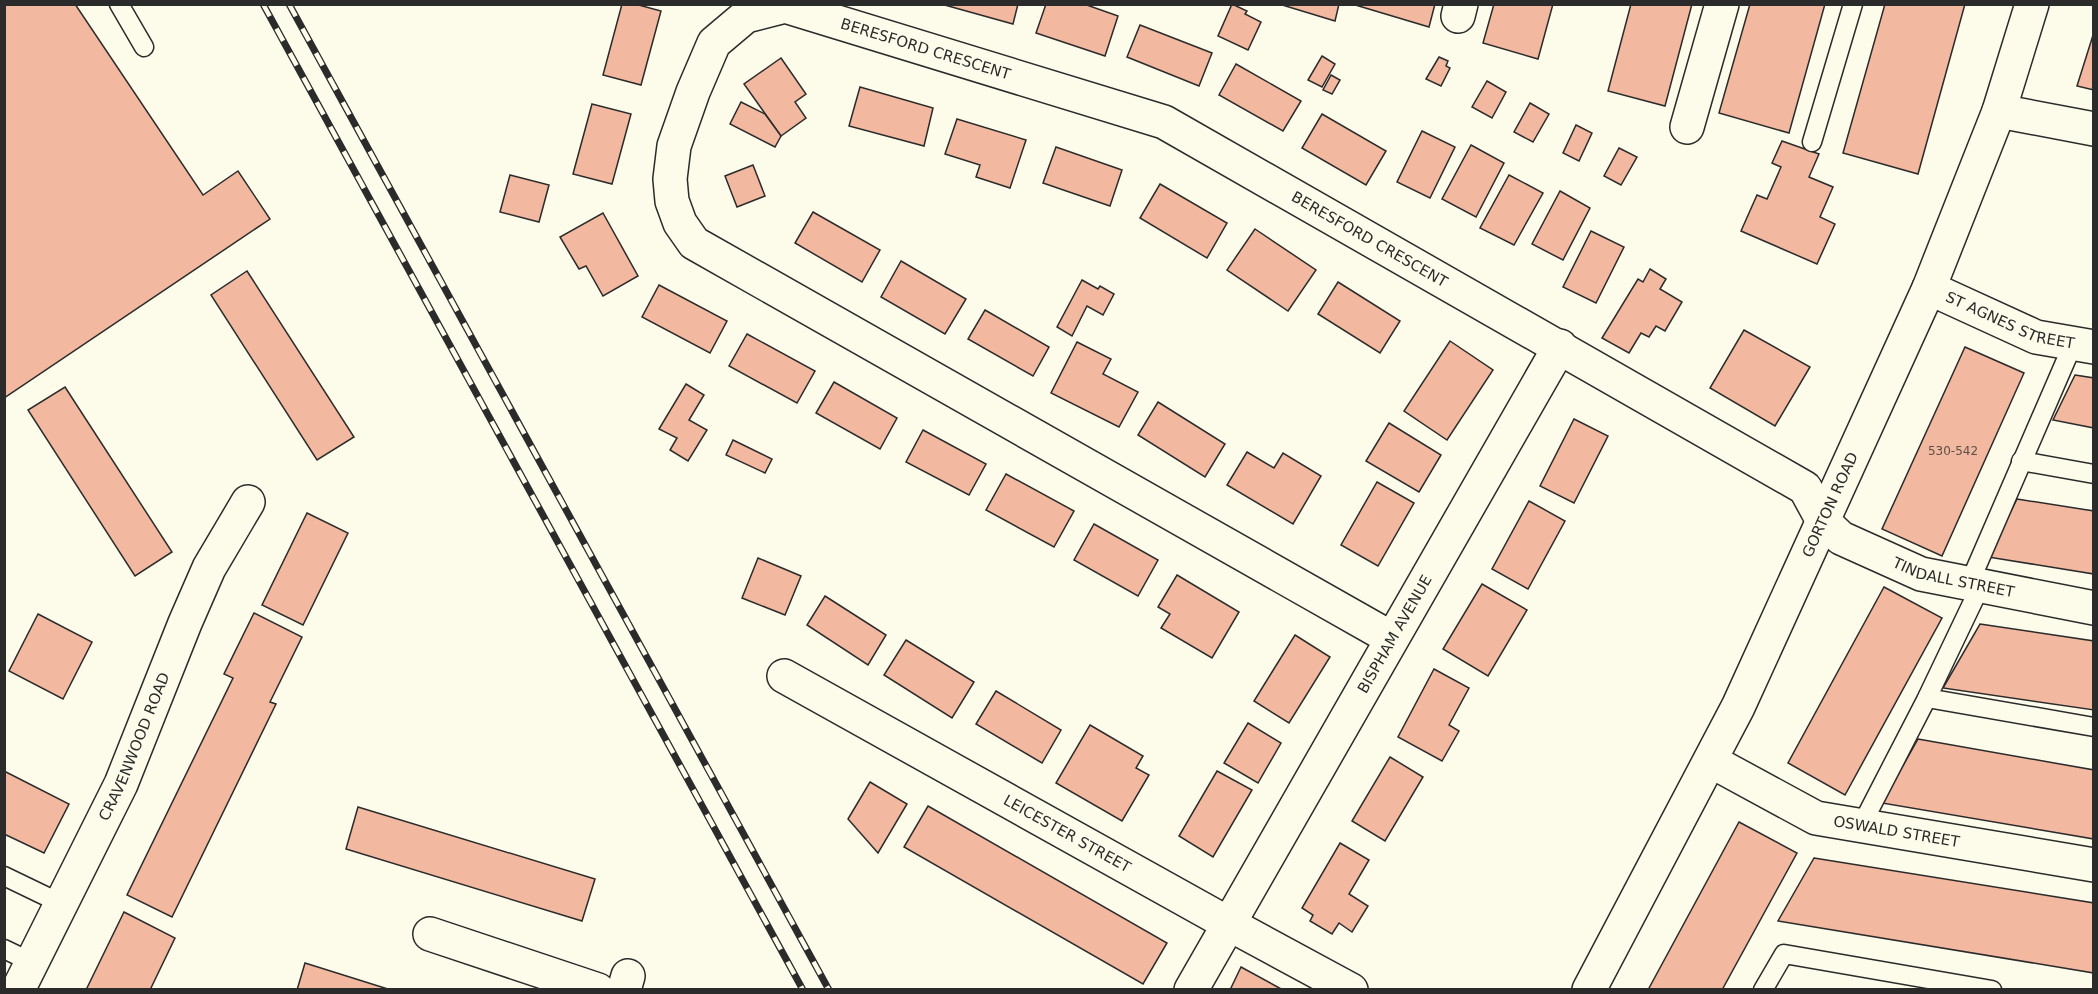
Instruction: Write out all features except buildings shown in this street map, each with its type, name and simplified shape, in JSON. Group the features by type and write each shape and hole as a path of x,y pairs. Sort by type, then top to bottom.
{"street":[{"path":"1687,127 1722,4"},
{"name":"GORTON ROAD","path":"1589,990 1738,707 1929,288 1999,111 2032,4"},
{"name":"BERESFORD CRESCENT","path":"1391,638 694,243 680,223 672,201 670,179 674,146 693,92 714,43 746,16 785,6 1164,122 1560,346 1805,488 1823,521"},
{"path":"1999,111 2094,129"},
{"name":"ST AGNES STREET","path":"1929,288 2036,337 2083,345"},
{"name":"BISPHAM AVENUE","path":"1191,990 1560,346"},
{"name":"CRAVENWOOD ROAD","path":"18,967 60,903 121,784 184,623 209,568 248,502"},
{"name":"TINDALL STREET","path":"1823,521 1841,538 1921,574 2094,608"},
{"name":"LEICESTER STREET","path":"784,676 1351,990"},
{"name":"OSWALD STREET","path":"1711,761 1816,818 2094,865"},
{"path":"430,934 598,990"}],"lane":[{"path":"119,4 144,47"},
{"path":"1812,142 1853,4"},
{"path":"1861,826 1927,698 1974,585 2021,461 2083,345"},
{"path":"2021,461 2094,474"},
{"path":"1927,698 2094,727"},
{"path":"4,876 60,903"},
{"path":"1763,990 1784,954 1992,990"}],"railway":[{"path":"263,4 803,990"},
{"path":"289,4 829,990"}]}
